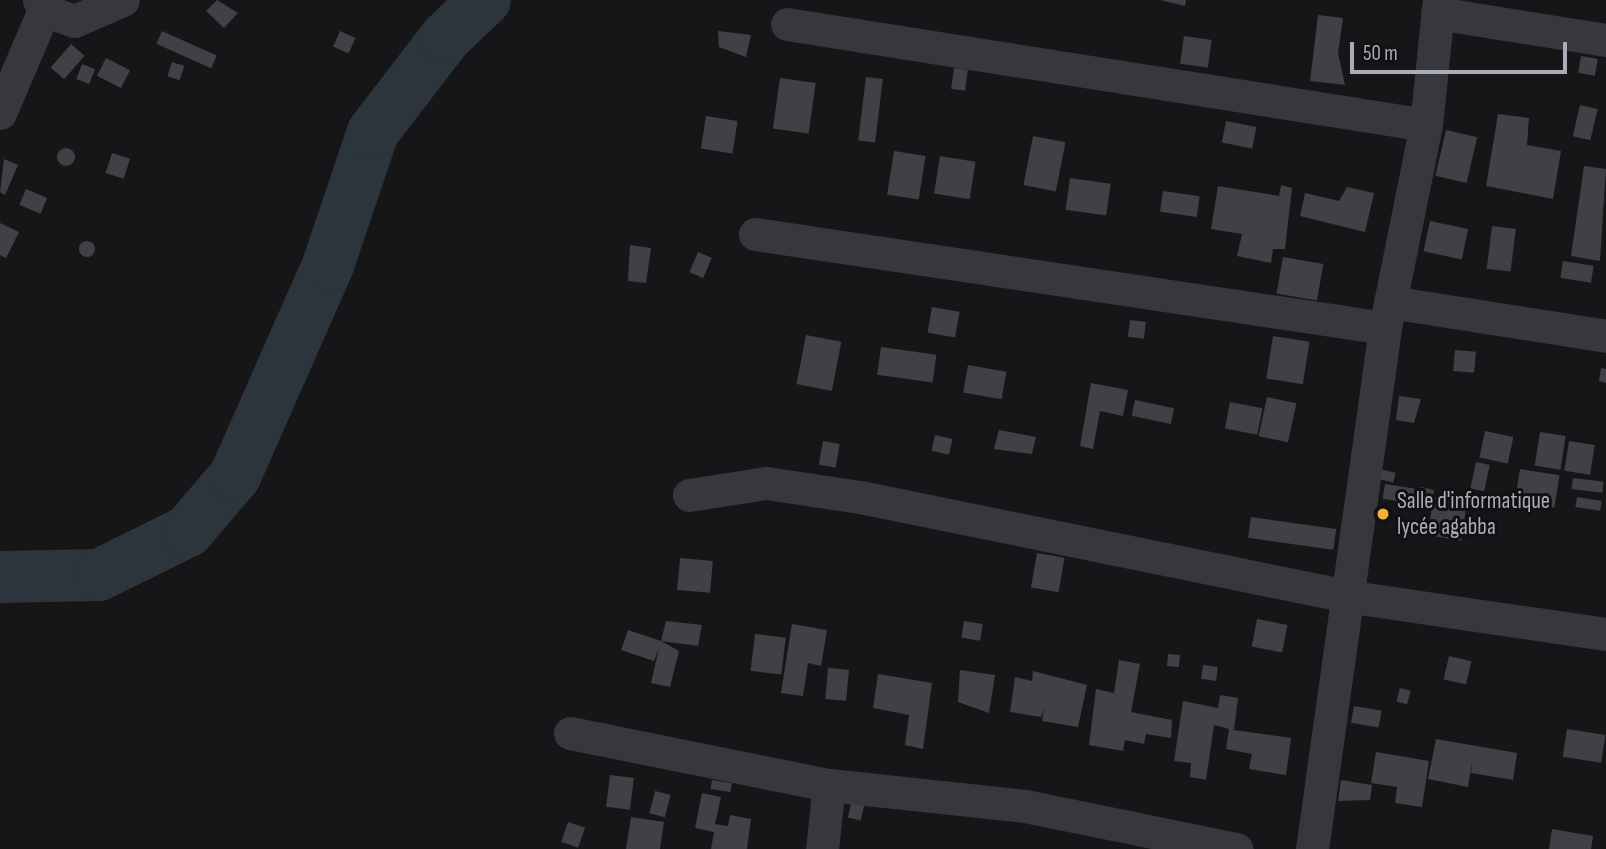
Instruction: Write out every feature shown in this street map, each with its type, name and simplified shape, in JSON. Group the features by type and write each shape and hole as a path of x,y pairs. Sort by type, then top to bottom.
{"street":[{"path":"0,113 42,5 74,21 124,0"},
{"path":"1312,849 1352,597 1387,315 1426,125 1438,6 1606,40"},
{"path":"787,23 1426,125"},
{"path":"755,234 1387,315 1606,336"},
{"path":"690,495 766,483 860,497 1352,597 1606,634"},
{"path":"570,733 829,785 1025,806 1235,849"},
{"path":"822,849 829,785"}],"building":[{"path":"217,0 238,13 224,28 206,11"},
{"path":"1160,0 1186,0 1185,6"},
{"path":"1318,15 1343,18 1338,53 1345,85 1310,81"},
{"path":"162,31 217,55 211,68 156,44"},
{"path":"340,31 356,38 349,53 333,47"},
{"path":"718,31 751,35 746,57 719,47"},
{"path":"1184,36 1212,40 1208,68 1180,64"},
{"path":"71,44 85,56 64,79 51,67"},
{"path":"1581,56 1598,59 1595,76 1578,73"},
{"path":"106,58 130,70 121,88 97,76"},
{"path":"172,62 184,66 180,80 167,76"},
{"path":"82,64 95,69 89,84 76,79"},
{"path":"954,68 968,70 965,91 951,89"},
{"path":"866,77 883,79 875,143 858,141"},
{"path":"780,78 816,83 809,134 773,129"},
{"path":"1580,105 1598,109 1590,140 1573,136"},
{"path":"1498,114 1529,118 1527,145 1561,151 1553,199 1486,186"},
{"path":"706,116 738,121 732,154 701,149"},
{"path":"1226,121 1256,127 1252,149 1222,143"},
{"path":"1446,130 1477,137 1467,183 1435,176"},
{"path":"1033,136 1065,142 1056,191 1023,185"},
{"path":"62,148 70,148 75,157 73,164 62,166 57,161 57,153"},
{"path":"894,151 926,156 919,199 887,194"},
{"path":"112,153 130,159 124,179 106,173"},
{"path":"940,156 976,162 970,199 934,194"},
{"path":"4,159 18,165 5,195 0,192"},
{"path":"1584,166 1606,169 1600,261 1571,256"},
{"path":"1070,178 1111,184 1106,215 1066,210"},
{"path":"1281,185 1292,188 1285,249 1273,249 1271,263 1237,256 1242,234 1211,229 1218,186 1279,196"},
{"path":"1347,187 1374,193 1365,232 1300,216 1305,193 1339,201"},
{"path":"26,189 47,198 41,214 19,205"},
{"path":"1163,191 1200,196 1197,217 1160,212"},
{"path":"1430,221 1468,229 1462,259 1424,251"},
{"path":"0,223 19,232 6,258 0,255"},
{"path":"1492,226 1516,229 1511,272 1487,269"},
{"path":"87,241 93,243 93,255 87,257 81,255 79,249 81,243"},
{"path":"630,245 651,248 646,283 628,281"},
{"path":"698,252 712,258 703,278 689,272"},
{"path":"1283,257 1323,264 1317,301 1277,293"},
{"path":"1563,261 1594,266 1591,283 1560,278"},
{"path":"932,307 960,312 955,337 927,333"},
{"path":"1130,320 1146,322 1144,339 1128,337"},
{"path":"806,335 841,342 832,391 796,384"},
{"path":"1273,336 1310,342 1303,384 1266,378"},
{"path":"881,347 936,355 933,383 877,375"},
{"path":"1455,350 1476,352 1474,373 1453,371"},
{"path":"968,365 1006,372 1002,399 963,393"},
{"path":"1601,368 1606,369 1606,383 1599,381"},
{"path":"1091,383 1128,390 1123,416 1100,411 1093,449 1080,446"},
{"path":"1399,396 1421,399 1414,423 1396,420"},
{"path":"1267,397 1296,403 1288,442 1259,436"},
{"path":"1135,400 1174,408 1171,424 1132,416"},
{"path":"1230,402 1262,408 1257,435 1225,429"},
{"path":"999,430 1036,437 1032,454 994,449"},
{"path":"1485,431 1513,437 1508,463 1479,457"},
{"path":"1540,432 1566,436 1560,470 1535,466"},
{"path":"935,435 953,439 949,455 931,451"},
{"path":"823,441 840,444 836,468 819,465"},
{"path":"1569,441 1595,445 1590,475 1564,471"},
{"path":"1476,462 1490,465 1484,491 1470,488"},
{"path":"1379,469 1396,473 1393,483 1377,479"},
{"path":"1520,469 1560,475 1554,508 1515,502"},
{"path":"1573,478 1604,482 1602,493 1572,489"},
{"path":"1385,484 1416,489 1413,504 1383,499"},
{"path":"1421,487 1434,490 1433,497 1467,502 1461,541 1428,535 1432,507 1417,504"},
{"path":"1577,497 1602,501 1600,511 1575,507"},
{"path":"1251,517 1336,529 1333,550 1248,538"},
{"path":"1037,553 1065,558 1058,592 1031,587"},
{"path":"680,558 713,561 710,593 677,590"},
{"path":"1257,619 1287,625 1282,652 1252,646"},
{"path":"666,621 702,625 698,646 661,641"},
{"path":"964,621 983,624 980,641 961,638"},
{"path":"792,624 827,630 821,666 808,663 803,696 781,693"},
{"path":"628,630 661,641 679,651 670,687 651,683 659,648 654,661 621,650"},
{"path":"755,634 786,638 781,675 750,671"},
{"path":"1168,654 1180,655 1179,667 1167,666"},
{"path":"1449,656 1471,661 1466,685 1444,679"},
{"path":"1119,660 1140,664 1131,712 1172,720 1171,738 1146,734 1144,744 1125,740 1123,751 1089,745 1096,689 1114,693"},
{"path":"1203,665 1218,667 1216,681 1201,679"},
{"path":"828,668 849,670 846,701 825,699"},
{"path":"960,670 995,675 989,713 958,702"},
{"path":"1033,671 1087,685 1078,727 1042,721 1044,708 1041,717 1010,712 1015,677 1032,681"},
{"path":"878,674 932,683 923,749 905,745 909,715 873,708"},
{"path":"1400,688 1411,691 1407,704 1396,702"},
{"path":"1220,695 1238,698 1234,730 1291,738 1286,775 1249,769 1252,754 1226,749 1229,729 1214,725 1206,780 1190,777 1191,763 1174,761 1183,701 1218,708"},
{"path":"1354,706 1382,711 1379,728 1351,723"},
{"path":"1567,729 1606,735 1601,763 1563,757"},
{"path":"1436,739 1517,753 1513,780 1471,773 1472,761 1468,787 1428,779"},
{"path":"1376,752 1429,761 1422,807 1395,803 1397,787 1371,783"},
{"path":"610,775 634,778 630,810 606,807"},
{"path":"712,780 732,783 730,792 711,789"},
{"path":"1341,780 1372,785 1370,800 1338,801"},
{"path":"655,791 671,795 665,817 649,813"},
{"path":"702,793 721,797 715,824 728,826 730,815 751,819 747,849 711,849 714,832 695,828"},
{"path":"852,800 865,803 861,820 848,818"},
{"path":"631,817 664,822 660,849 626,849"},
{"path":"568,822 585,828 578,848 561,842"},
{"path":"1552,829 1593,836 1591,849 1549,849"}],"waterway":[{"path":"0,577 99,575 188,531 235,476 328,265 373,132 445,38 485,0"}],"place":[{"name":"Salle d'informatique lycée agabba","path":"1383,514"}]}
